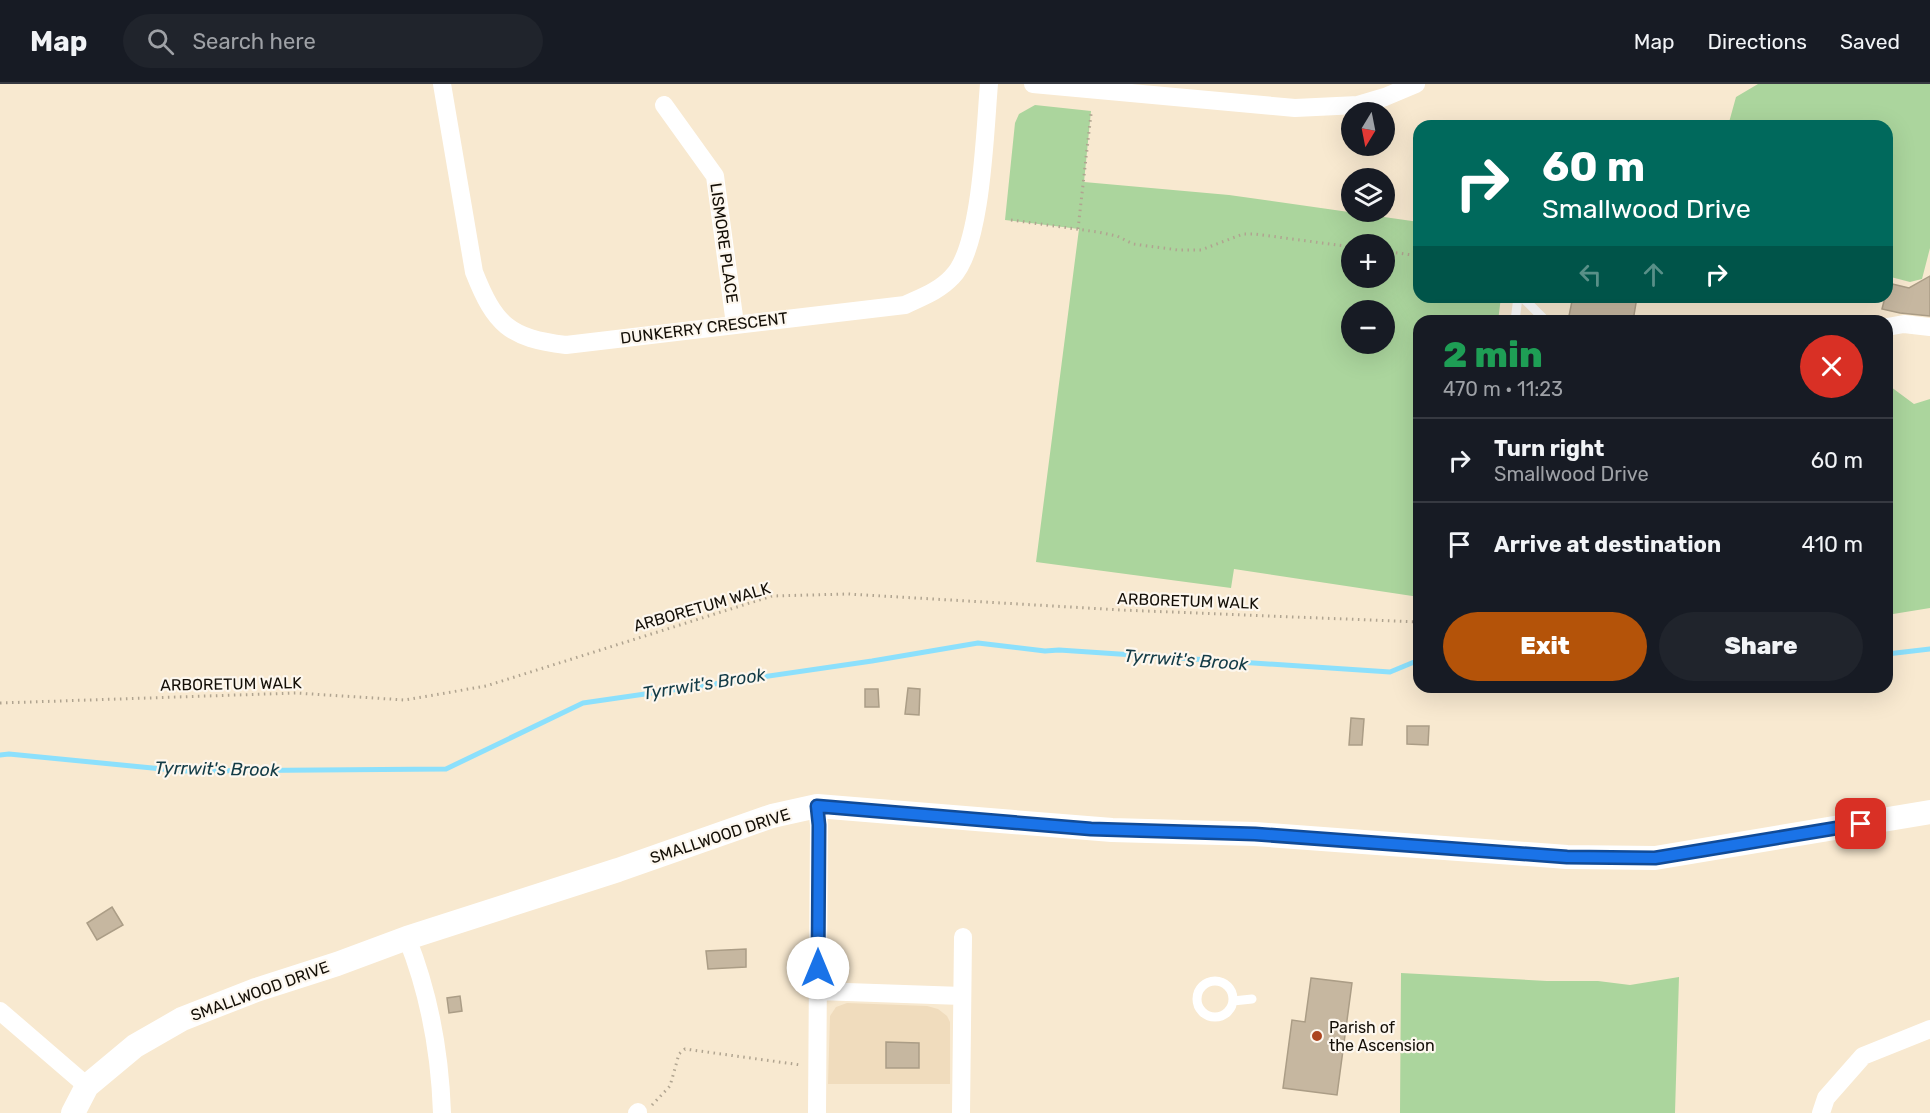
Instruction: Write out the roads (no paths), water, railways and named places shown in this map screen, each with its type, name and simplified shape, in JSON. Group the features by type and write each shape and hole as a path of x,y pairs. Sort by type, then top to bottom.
{"street":[{"name":"DUNKERRY CRESCENT","path":"442,84 474,272 486,301 508,329 536,342 566,345 904,305 934,292 953,277 969,248 976,218 989,84"},
{"path":"1033,84 1305,108 1358,105 1416,84"},
{"name":"LISMORE PLACE","path":"664,105 715,176 735,324"},
{"path":"1893,326 1904,324 1930,327"},
{"path":"817,806 819,825 817,1113"},
{"name":"SMALLWOOD DRIVE","path":"73,1113 87,1086 135,1046 182,1019 256,990 407,938 618,870 772,816 817,806 1101,829 1255,834 1567,857 1655,858 1930,812"},
{"path":"961,1113 963,937"},
{"path":"407,938 430,1011 442,1113"},
{"path":"818,991 962,996"},
{"path":"0,1011 87,1086"},
{"path":"1821,1113 1826,1098 1863,1056 1930,1029"}],"lane":[{"path":"1526,303 1540,315"},
{"path":"1233,1001 1251,999"}],"waterway":[{"name":"Tyrrwit's Brook","path":"0,755 183,771 446,769 583,703 872,661 978,643 1045,651 1059,650 1390,672 1413,662"},
{"name":"Tyrrwit's Brook","path":"1893,653 1930,649"}],"place":[{"name":"Parish of the Ascension","path":"1317,1036"}]}
